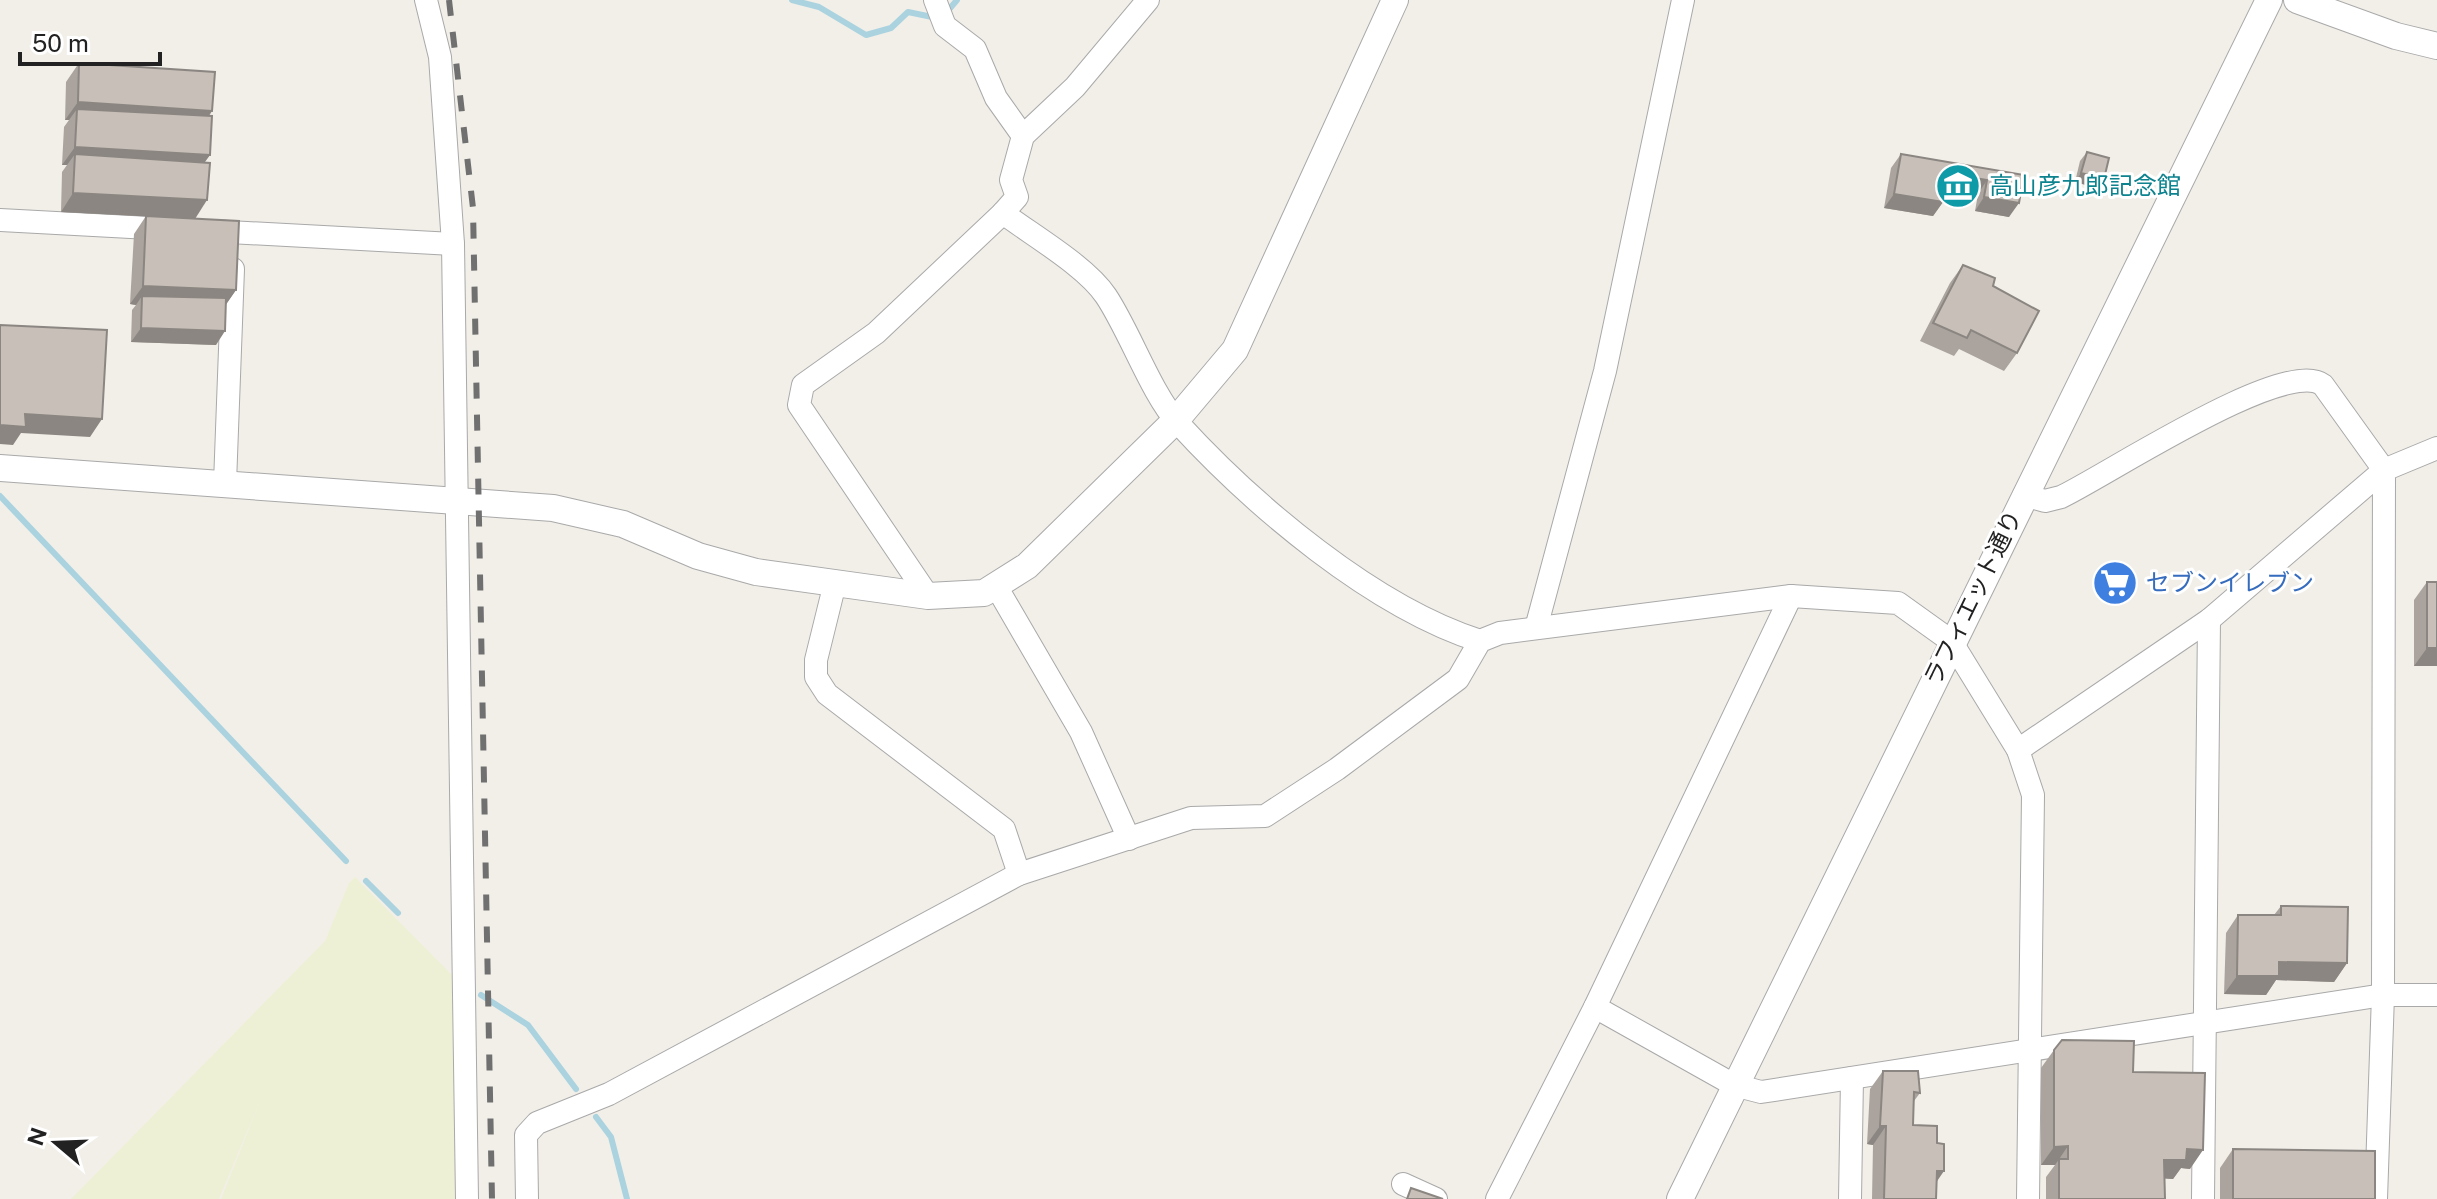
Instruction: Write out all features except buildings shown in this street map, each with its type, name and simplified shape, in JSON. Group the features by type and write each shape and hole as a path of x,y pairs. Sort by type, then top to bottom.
{"street":[{"path":"426,0 440,57 453,244 460,499 467,1199"},
{"path":"935,0 945,26 975,49 996,98 1023,136"},
{"path":"928,596 799,405 803,385 876,333 1003,213 1017,197 1011,180 1023,136 1075,87 1148,0"},
{"path":"0,468 553,508 623,524 698,556 756,572 928,596 984,593 1027,566 1176,420 1235,350 1395,0"},
{"path":"1536,628 1605,371 1683,0"},
{"name":"ラフィエット通り","path":"1680,1199 1951,641 2269,0"},
{"path":"2297,0 2396,36 2437,46"},
{"path":"1003,213 1105,293 1176,420 1262,503 1339,565 1406,611 1480,641"},
{"path":"0,220 453,244"},
{"path":"225,483 234,233"},
{"path":"2024,495 2045,501 2061,497 2239,401 2278,384 2306,379 2323,385 2384,470 2383,995 2376,1199"},
{"path":"2018,750 2209,620 2384,470 2437,448"},
{"path":"835,583 816,660 816,677 827,694 1004,829 1019,874"},
{"path":"996,586 1081,732 1129,839"},
{"path":"1497,1199 1595,1007 1791,596"},
{"path":"527,1199 526,1135 537,1123 623,1087 1019,874 1191,818 1265,816 1337,769 1458,679 1480,641 1500,633 1791,596 1898,603 1951,641 2018,750 2033,795 2028,1199"},
{"path":"2203,1199 2209,620"},
{"path":"1595,1007 1734,1085 1761,1092 2204,1020 2383,995 2437,995"},
{"path":"1850,1199 1852,1078"},
{"path":"1403,1184 1436,1199"}],"green space":[{"path":"355,877 458,981 462,1199 221,1199 260,1101 219,1199 71,1199 325,941 349,883"}],"waterway":[{"path":"792,0 819,7 866,35 891,28 908,12 937,18"},
{"path":"946,13 957,0"},
{"path":"0,496 346,861"},
{"path":"366,881 398,913"},
{"path":"481,995 528,1025 576,1089"},
{"path":"596,1117 611,1137 627,1199"}],"railway":[{"path":"449,0 473,208 492,1199"}],"place":[{"name":"高山彦九郎記念館","path":"1958,186"},
{"name":"セブンイレブン","path":"2115,583"}]}
